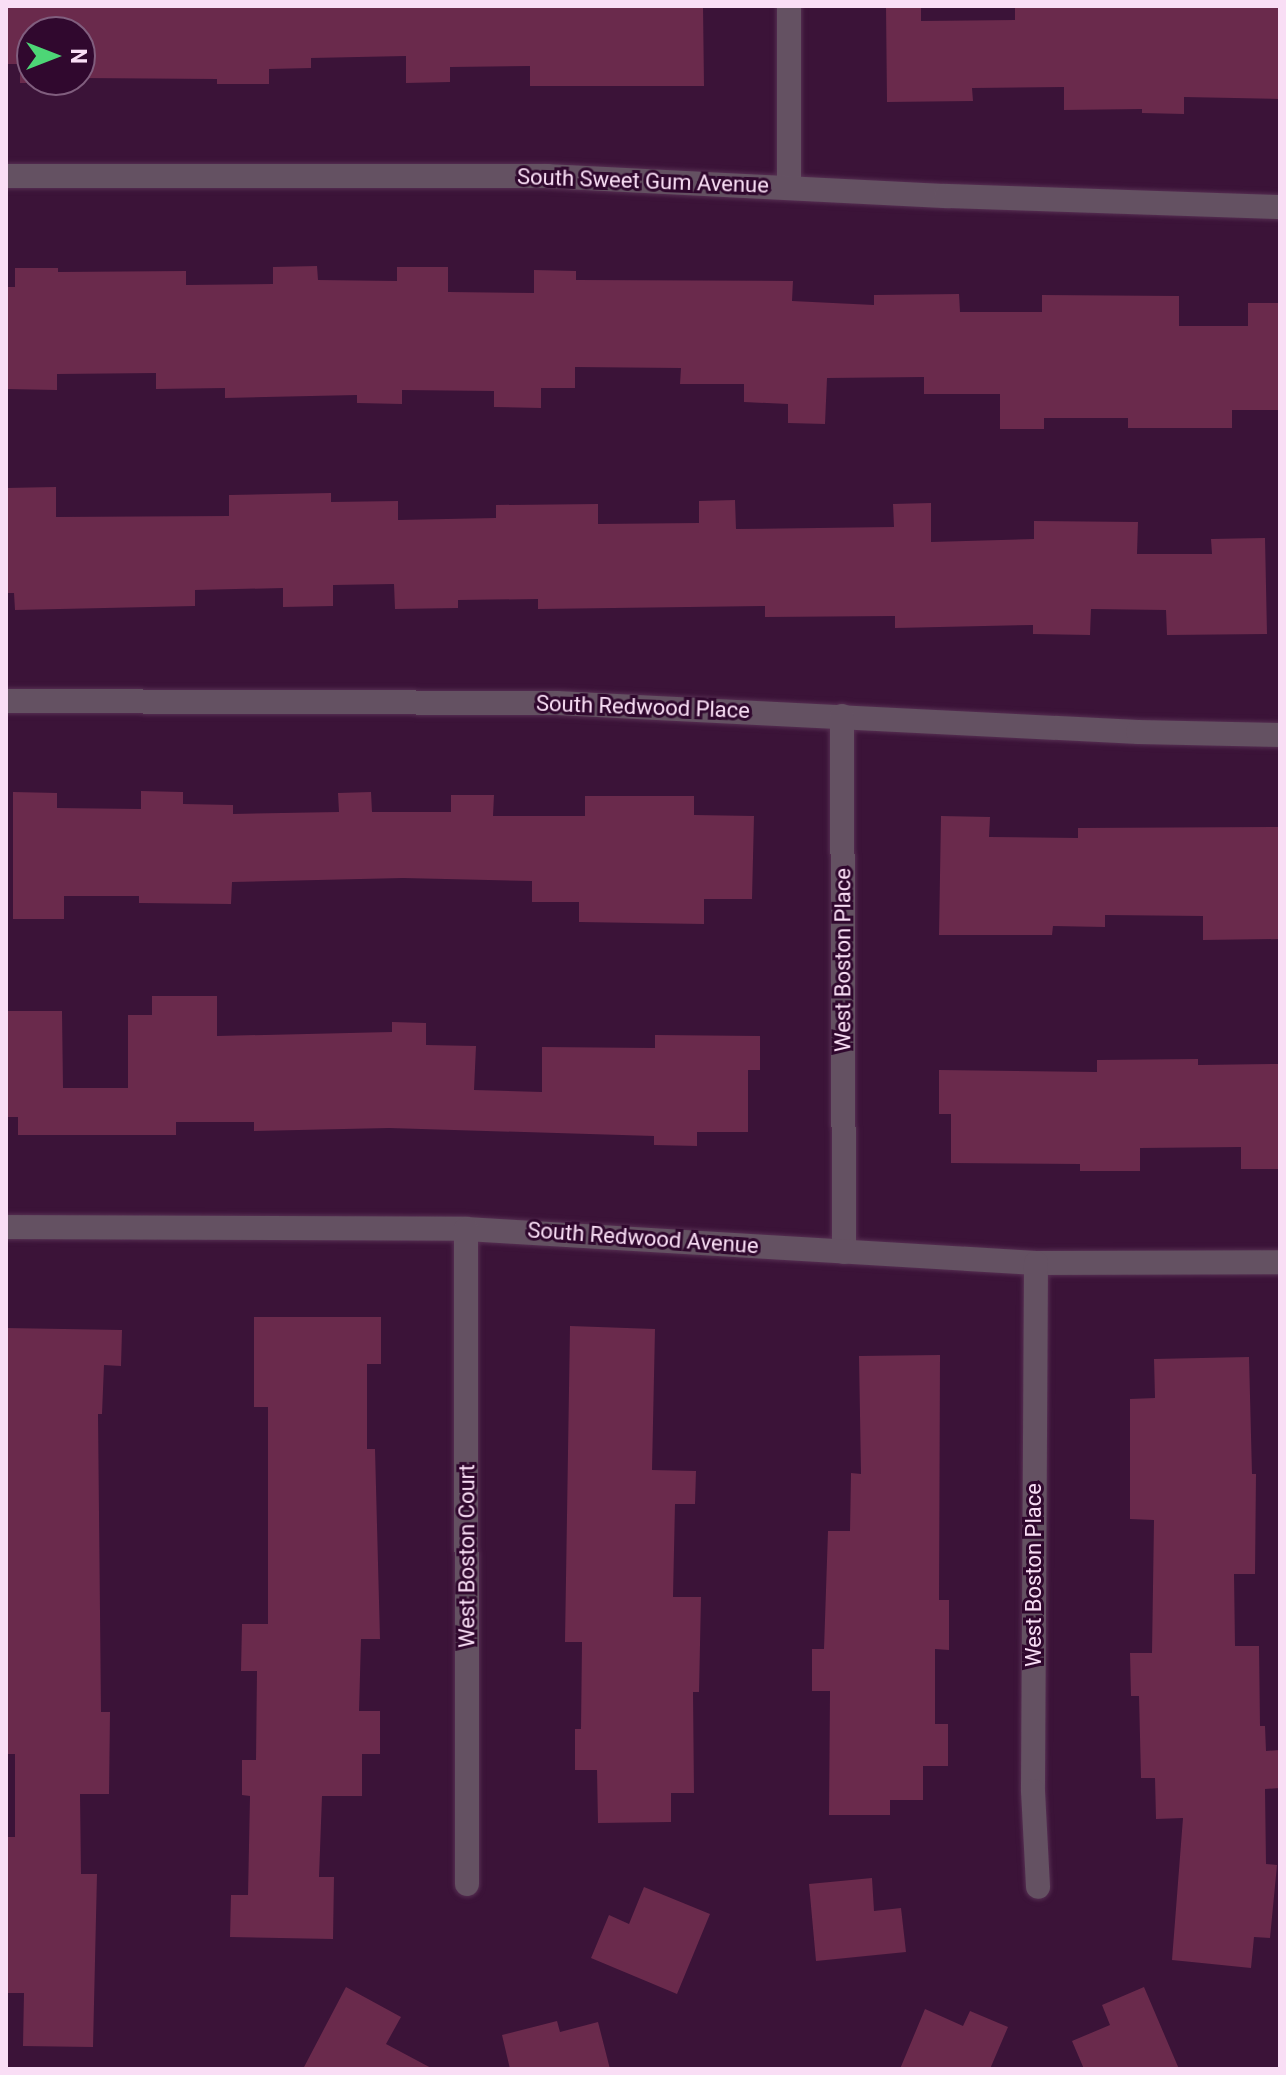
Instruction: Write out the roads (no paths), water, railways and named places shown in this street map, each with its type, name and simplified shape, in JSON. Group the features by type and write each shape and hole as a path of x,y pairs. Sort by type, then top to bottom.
{"street":[{"path":"789,6 789,186"},
{"name":"South Sweet Gum Avenue","path":"6,176 461,175 1280,207"},
{"name":"South Redwood Place","path":"6,701 557,703 1123,732 1280,735"},
{"name":"West Boston Place","path":"842,716 844,1252"},
{"name":"South Redwood Avenue","path":"6,1227 466,1229 673,1238 1036,1263 1280,1262"},
{"name":"West Boston Court","path":"466,1229 467,1884"},
{"name":"West Boston Place","path":"1036,1263 1033,1791 1038,1887"}]}
